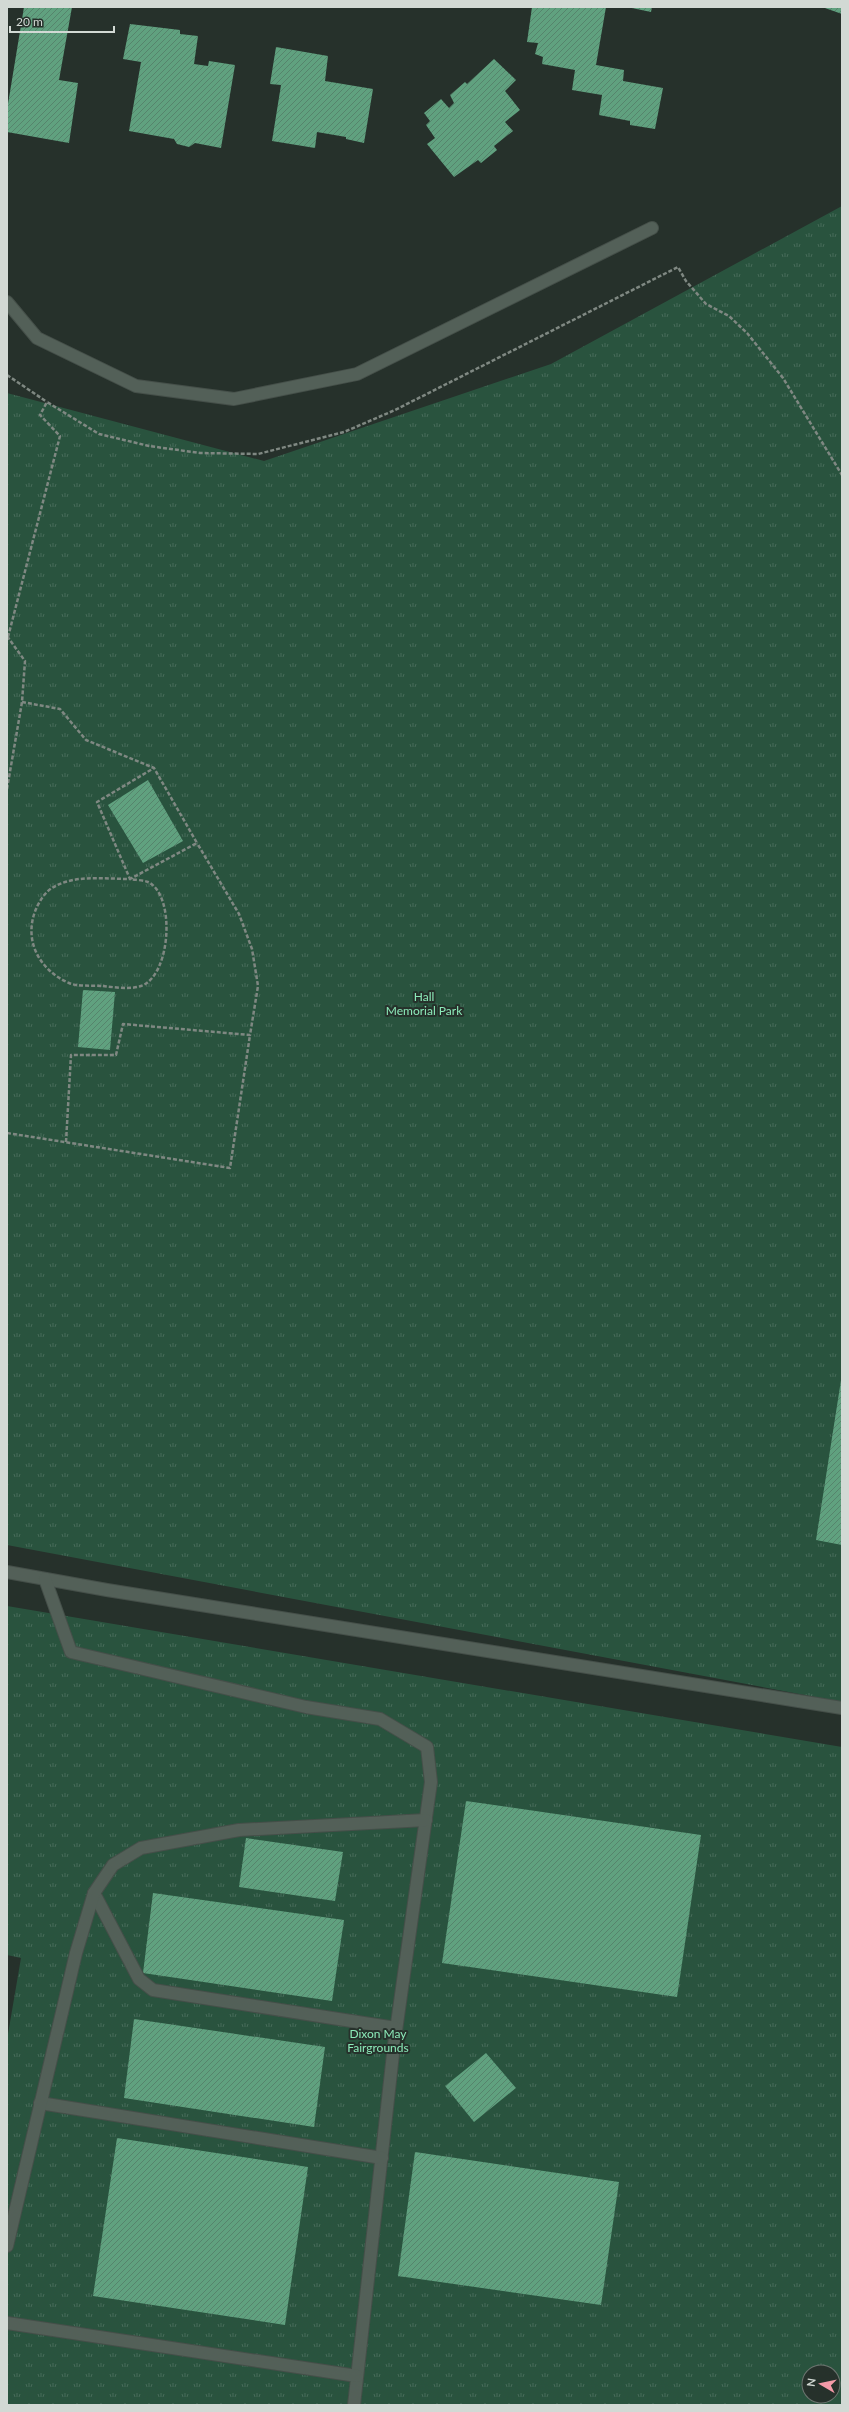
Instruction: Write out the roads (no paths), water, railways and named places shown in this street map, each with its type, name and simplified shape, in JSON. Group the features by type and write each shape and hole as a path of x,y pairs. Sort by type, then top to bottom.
{"lane":[{"path":"7,302 37,338 136,386 234,399 357,374 652,228"},
{"path":"7,1572 842,1708"},
{"path":"45,1579 70,1652 306,1707 380,1719 427,1747 431,1782 396,2028 354,2405"},
{"path":"7,2246 76,1953 94,1893 113,1865 141,1848 239,1830 426,1820"},
{"path":"94,1893 139,1979 153,1990 396,2028"},
{"path":"40,2102 382,2158"},
{"path":"7,2323 357,2376"}],"park label":[{"name":"Hall Memorial Park","path":"424,1003"},
{"name":"Dixon May Fairgrounds","path":"378,2040"}]}
